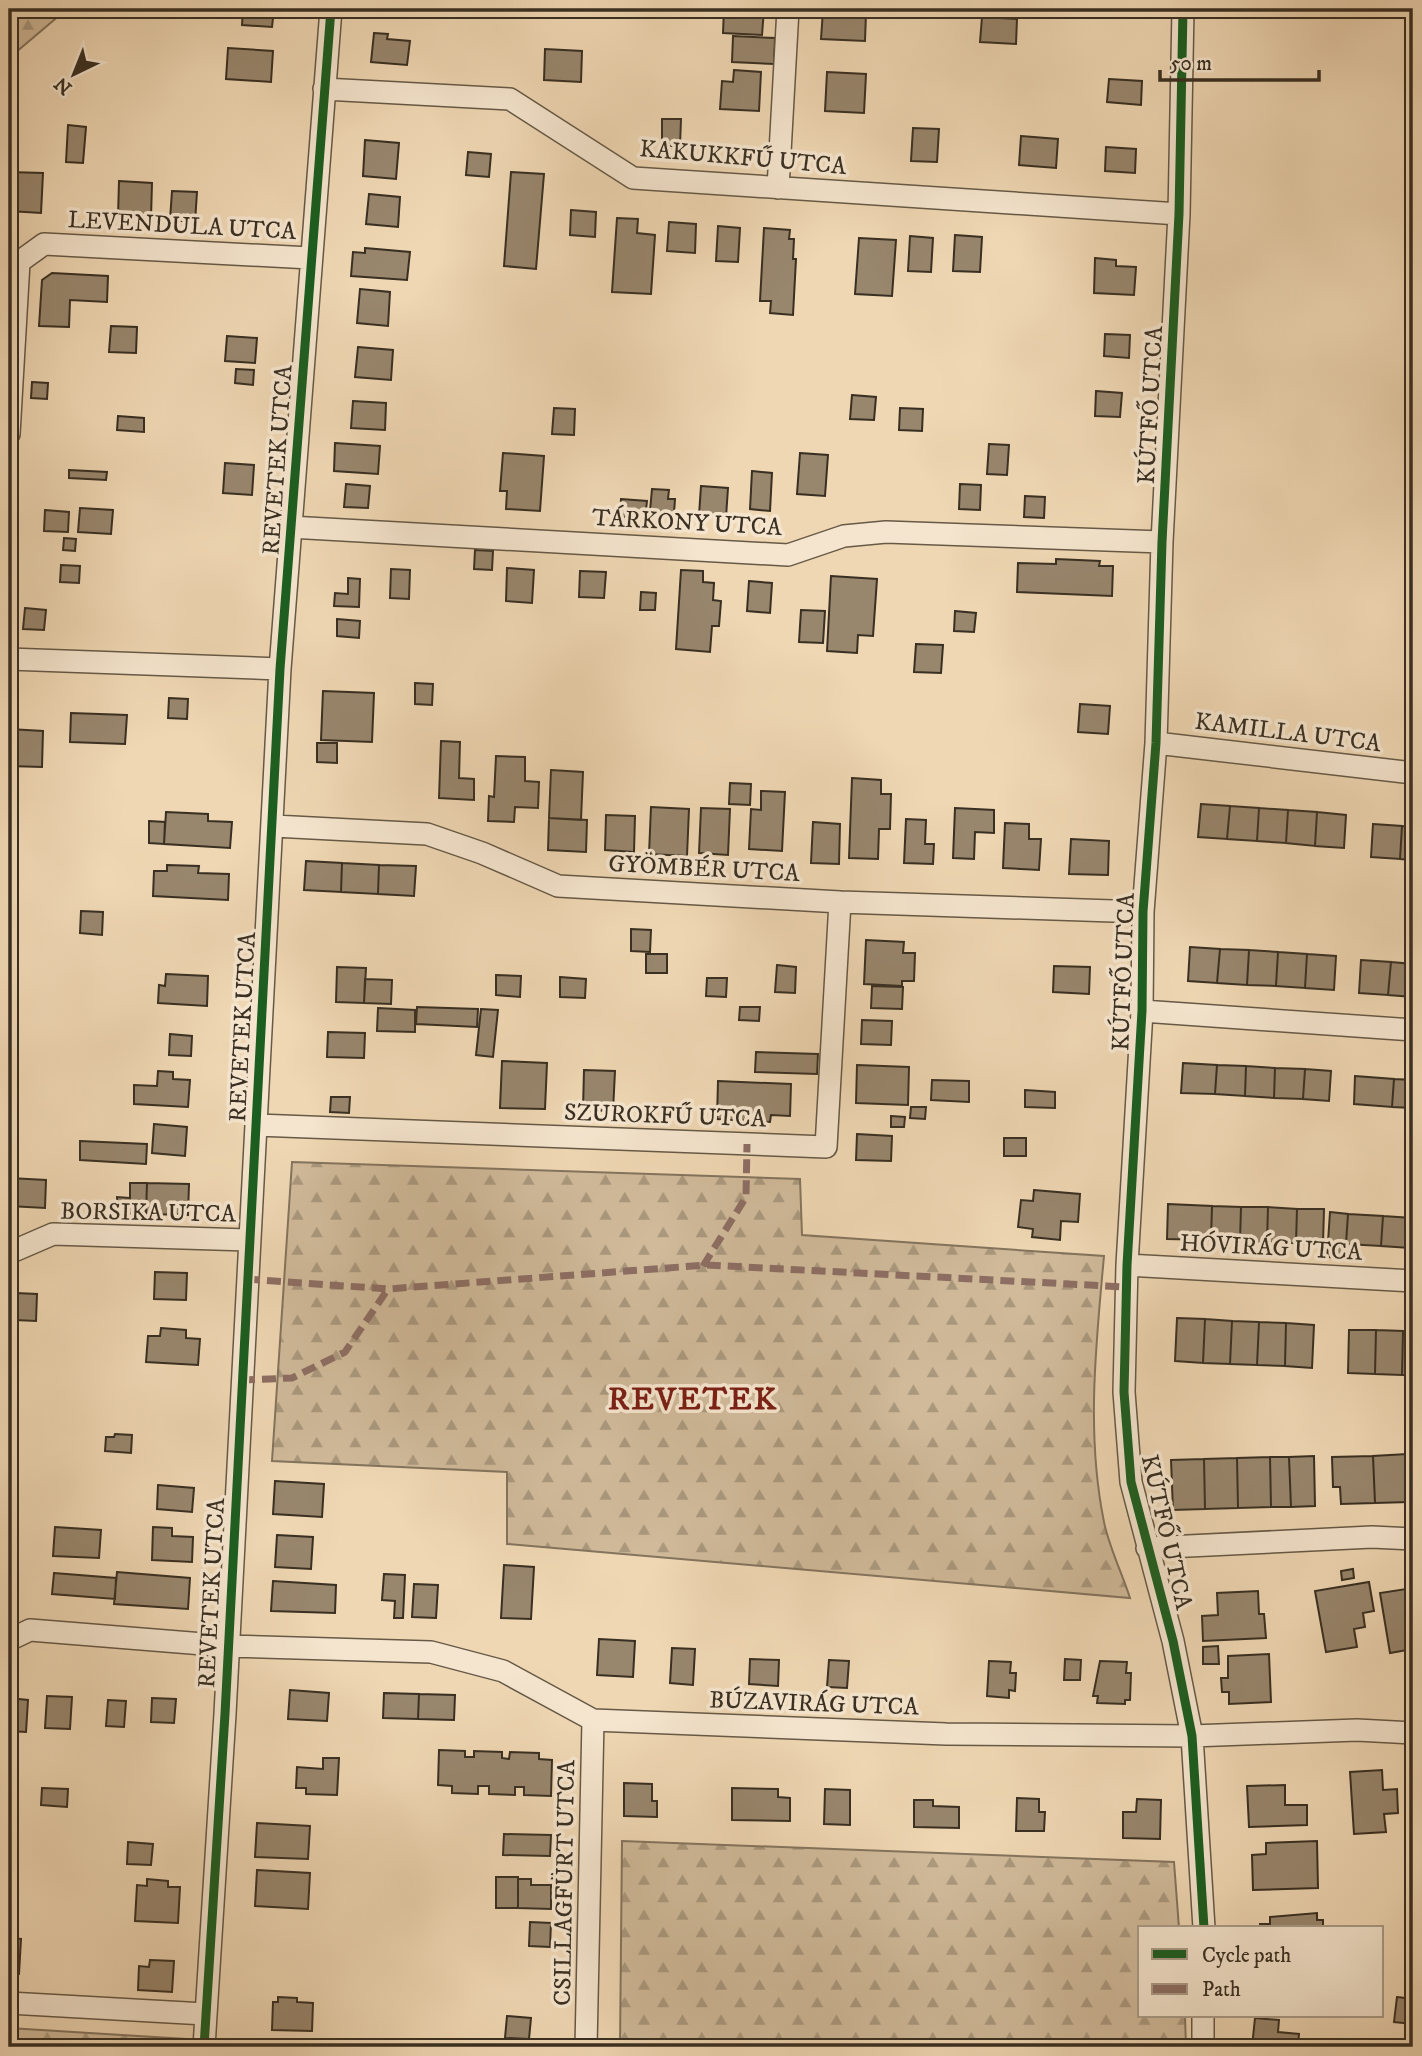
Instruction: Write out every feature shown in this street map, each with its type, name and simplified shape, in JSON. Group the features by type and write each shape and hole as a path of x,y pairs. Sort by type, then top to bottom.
{"street":[{"name":"REVETEK UTCA","path":"204,2047 228,1646 248,1240 274,825 280,668 331,9"},
{"path":"778,188 788,9"},
{"name":"KÚTFŐ UTCA","path":"1183,9 1179,214 1162,542 1156,743 1143,912 1142,1011 1127,1265 1124,1392 1131,1482 1173,1641 1192,1736 1205,1926"},
{"name":"KAKUKKFŰ UTCA","path":"324,89 510,99 634,178 1179,214"},
{"name":"LEVENDULA UTCA","path":"9,434 19,262 44,244 310,258"},
{"name":"TÁRKONY UTCA","path":"290,527 788,555 844,536 886,532 1162,542"},
{"path":"9,659 280,668"},
{"name":"KAMILLA UTCA","path":"1156,743 1413,773"},
{"name":"GYÖMBÉR UTCA","path":"274,825 427,834 482,853 558,886 840,902 1143,912"},
{"name":"SZUROKFŰ UTCA","path":"257,1125 826,1147 840,902"},
{"path":"1142,1011 1413,1030"},
{"name":"BORSIKA UTCA","path":"9,1253 53,1234 248,1240"},
{"name":"HÓVIRÁG UTCA","path":"1127,1265 1413,1281"},
{"path":"1147,1548 1372,1537 1413,1539"},
{"name":"BÚZAVIRÁG UTCA","path":"9,1640 30,1630 228,1646 431,1652 503,1671 593,1720 946,1734 1192,1736 1357,1730 1413,1733"},
{"name":"CSILLAGFÜRT UTCA","path":"586,2047 593,1720"},
{"path":"9,2003 205,2014"},
{"path":"1203,2018 1203,2047"}],"green space":[{"path":"9,9 67,9 9,58"},
{"path":"292,1162 800,1179 802,1235 1104,1256 1094,1389 1095,1456 1106,1531 1130,1598 507,1544 507,1472 272,1461"},
{"path":"622,1841 1174,1862 1179,1926 1138,1926 1138,2018 1185,2018 1186,2047 620,2047"},
{"path":"9,2028 186,2039 186,2047 9,2047"}],"building":[{"path":"243,9 274,9 272,27 242,25"},
{"path":"724,9 764,9 762,35 723,33"},
{"path":"823,10 866,13 865,41 821,39"},
{"path":"982,17 1017,19 1016,44 980,42"},
{"path":"374,33 388,34 387,39 410,41 407,65 371,62"},
{"path":"733,36 775,38 774,64 732,62"},
{"path":"228,48 273,51 271,82 226,79"},
{"path":"545,49 582,51 581,82 544,80"},
{"path":"734,70 761,72 759,111 720,109 722,81 733,82"},
{"path":"827,72 866,74 864,113 825,111"},
{"path":"1109,79 1142,81 1141,105 1107,102"},
{"path":"662,119 681,119 680,146 662,146"},
{"path":"68,125 86,127 83,163 66,162"},
{"path":"913,128 939,129 937,162 911,161"},
{"path":"1021,136 1058,139 1056,168 1019,165"},
{"path":"365,140 399,143 396,179 363,176"},
{"path":"1106,147 1136,149 1135,173 1105,171"},
{"path":"468,152 491,154 489,177 466,175"},
{"path":"9,172 43,173 41,213 9,211"},
{"path":"511,172 544,174 536,269 504,266"},
{"path":"119,181 152,183 151,218 118,217"},
{"path":"172,191 197,192 195,222 170,220"},
{"path":"369,194 400,197 398,227 366,224"},
{"path":"571,210 596,212 595,237 570,235"},
{"path":"617,218 638,219 637,233 655,235 651,294 612,292"},
{"path":"669,222 696,224 695,253 667,251"},
{"path":"718,226 740,228 738,262 716,261"},
{"path":"764,228 790,230 789,239 794,239 793,259 796,259 793,315 770,313 771,301 760,301"},
{"path":"955,235 982,237 980,272 953,271"},
{"path":"910,236 933,238 931,272 908,271"},
{"path":"859,238 896,240 892,296 855,294"},
{"path":"365,248 410,252 407,280 351,276 353,252 365,253"},
{"path":"1095,258 1116,260 1116,266 1136,267 1134,295 1094,293"},
{"path":"52,273 108,276 107,302 70,300 69,327 39,326 42,280"},
{"path":"360,289 390,292 388,326 357,323"},
{"path":"111,326 137,327 136,353 109,352"},
{"path":"1105,334 1130,335 1129,358 1104,356"},
{"path":"227,336 257,338 255,363 225,361"},
{"path":"358,347 393,350 391,380 355,377"},
{"path":"236,369 254,370 253,385 235,383"},
{"path":"32,382 48,383 47,399 31,398"},
{"path":"1096,391 1122,393 1120,417 1095,416"},
{"path":"852,395 876,397 874,420 850,419"},
{"path":"353,401 386,403 385,430 351,428"},
{"path":"554,408 575,409 574,435 552,434"},
{"path":"900,408 923,409 922,431 899,430"},
{"path":"118,416 144,418 144,432 117,430"},
{"path":"335,443 380,446 378,474 334,471"},
{"path":"989,444 1009,445 1007,475 987,474"},
{"path":"503,453 544,456 540,511 506,509 507,491 500,491"},
{"path":"800,453 828,455 825,496 797,494"},
{"path":"225,463 254,465 252,495 223,493"},
{"path":"69,470 107,472 106,480 69,478"},
{"path":"752,471 772,473 770,511 750,509"},
{"path":"346,484 370,486 368,508 344,507"},
{"path":"960,484 981,485 980,510 959,509"},
{"path":"701,486 728,488 726,517 699,515"},
{"path":"652,489 669,490 668,499 675,499 674,513 650,511"},
{"path":"1025,496 1045,497 1044,518 1024,517"},
{"path":"621,499 647,501 645,518 620,517"},
{"path":"80,508 113,510 111,534 78,532"},
{"path":"45,510 69,512 68,532 44,531"},
{"path":"64,538 76,539 75,551 63,550"},
{"path":"475,550 493,551 492,570 474,569"},
{"path":"1056,559 1100,561 1099,566 1113,566 1112,596 1017,592 1018,563 1056,564"},
{"path":"61,565 80,566 79,583 60,582"},
{"path":"507,568 534,570 532,603 506,601"},
{"path":"391,569 410,570 409,599 390,598"},
{"path":"681,570 703,571 703,582 714,583 713,600 721,601 719,626 712,626 710,652 676,649"},
{"path":"580,571 606,572 604,598 579,597"},
{"path":"831,576 877,579 873,636 858,635 857,653 827,651"},
{"path":"348,578 360,579 359,607 334,606 335,593 348,594"},
{"path":"749,581 772,583 770,613 747,611"},
{"path":"641,592 656,593 655,610 640,610"},
{"path":"25,608 46,610 44,630 23,629"},
{"path":"801,610 825,611 823,643 799,642"},
{"path":"955,611 976,613 974,632 954,631"},
{"path":"337,619 360,621 359,638 337,636"},
{"path":"916,644 943,645 941,673 914,672"},
{"path":"415,683 433,684 432,705 415,704"},
{"path":"323,691 374,693 372,742 321,740"},
{"path":"169,698 188,699 187,719 168,718"},
{"path":"1080,704 1110,706 1108,734 1078,732"},
{"path":"71,713 127,715 125,744 70,742"},
{"path":"9,729 43,731 42,767 9,766"},
{"path":"441,741 460,742 459,778 474,779 474,800 439,798"},
{"path":"317,743 337,743 337,763 317,762"},
{"path":"496,756 525,757 525,781 539,782 538,808 515,807 514,822 488,821 489,796 494,797"},
{"path":"551,770 583,772 581,820 549,818"},
{"path":"852,778 881,780 881,794 891,794 890,829 879,829 878,859 849,858"},
{"path":"730,783 751,784 750,805 729,804"},
{"path":"761,791 785,792 782,851 749,849 751,809 761,810"},
{"path":"1201,804 1230,806 1227,839 1198,837"},
{"path":"1230,806 1259,808 1257,841 1227,839"},
{"path":"651,807 689,809 687,856 649,854"},
{"path":"701,808 730,809 728,855 699,853"},
{"path":"955,808 994,810 994,833 975,832 974,859 953,858"},
{"path":"1259,808 1288,810 1286,843 1257,841"},
{"path":"1288,810 1317,812 1315,846 1286,843"},
{"path":"166,812 208,814 208,821 232,822 230,848 164,844"},
{"path":"1317,812 1346,815 1344,848 1315,846"},
{"path":"606,815 635,816 634,852 605,850"},
{"path":"549,818 587,820 586,852 548,850"},
{"path":"906,819 926,820 925,844 934,844 933,864 904,863"},
{"path":"149,821 165,822 164,844 149,843"},
{"path":"813,822 840,824 839,864 811,863"},
{"path":"1005,823 1029,824 1029,839 1041,839 1039,870 1003,868"},
{"path":"1373,824 1402,826 1400,859 1371,857"},
{"path":"1402,826 1413,827 1413,860 1400,859"},
{"path":"1071,839 1109,841 1108,875 1069,874"},
{"path":"306,861 342,863 341,892 304,890"},
{"path":"342,863 379,865 378,894 341,892"},
{"path":"167,865 199,866 198,873 229,874 228,900 153,896 154,871 167,871"},
{"path":"379,865 416,866 414,896 378,894"},
{"path":"81,911 103,912 102,935 80,933"},
{"path":"631,929 651,930 650,952 631,951"},
{"path":"866,940 904,942 903,953 915,953 914,981 902,981 902,986 864,984"},
{"path":"1190,947 1220,949 1217,983 1188,981"},
{"path":"1220,949 1249,950 1247,985 1217,983"},
{"path":"1249,950 1278,952 1276,986 1247,985"},
{"path":"1278,952 1307,954 1305,988 1276,986"},
{"path":"646,954 667,954 667,973 646,973"},
{"path":"1307,954 1336,956 1334,990 1305,988"},
{"path":"1361,960 1391,962 1388,995 1359,993"},
{"path":"1391,962 1413,964 1413,997 1388,995"},
{"path":"777,965 796,967 795,993 775,992"},
{"path":"1054,966 1090,967 1089,994 1053,992"},
{"path":"337,967 366,968 364,1003 336,1002"},
{"path":"166,974 208,976 207,1006 158,1003 159,985 165,986"},
{"path":"496,975 521,976 520,997 496,995"},
{"path":"560,977 586,979 585,998 560,997"},
{"path":"707,978 727,978 726,997 706,996"},
{"path":"365,979 392,980 391,1004 364,1003"},
{"path":"872,986 903,987 902,1009 871,1008"},
{"path":"417,1007 478,1009 477,1027 416,1024"},
{"path":"740,1007 760,1007 759,1021 739,1020"},
{"path":"378,1008 415,1010 415,1032 377,1031"},
{"path":"481,1009 498,1010 493,1057 476,1055"},
{"path":"862,1020 892,1021 891,1045 861,1044"},
{"path":"328,1032 365,1033 364,1058 327,1057"},
{"path":"170,1034 192,1036 191,1056 169,1055"},
{"path":"756,1052 818,1054 817,1074 755,1072"},
{"path":"502,1061 547,1063 545,1109 500,1108"},
{"path":"1183,1063 1217,1065 1215,1094 1181,1093"},
{"path":"857,1065 909,1067 908,1105 856,1103"},
{"path":"1217,1065 1246,1066 1245,1096 1215,1094"},
{"path":"1246,1066 1275,1068 1274,1098 1245,1096"},
{"path":"1275,1068 1305,1069 1303,1099 1274,1098"},
{"path":"1305,1069 1331,1071 1329,1101 1303,1099"},
{"path":"584,1070 615,1071 613,1111 583,1110"},
{"path":"158,1071 173,1072 173,1079 190,1080 188,1107 134,1104 134,1085 157,1086"},
{"path":"1355,1076 1394,1079 1392,1107 1354,1104"},
{"path":"1394,1079 1413,1080 1413,1108 1392,1107"},
{"path":"932,1080 969,1081 969,1102 931,1100"},
{"path":"718,1081 791,1084 790,1116 771,1115 770,1122 717,1119"},
{"path":"1025,1090 1055,1092 1055,1108 1025,1107"},
{"path":"331,1097 350,1097 349,1113 330,1112"},
{"path":"911,1107 926,1107 925,1119 910,1118"},
{"path":"891,1116 905,1117 904,1127 891,1127"},
{"path":"154,1124 187,1127 185,1156 152,1153"},
{"path":"857,1134 892,1136 891,1161 856,1160"},
{"path":"1004,1138 1026,1138 1026,1156 1004,1156"},
{"path":"80,1141 147,1144 146,1164 80,1160"},
{"path":"9,1178 46,1180 45,1208 9,1206"},
{"path":"130,1183 147,1183 146,1214 117,1213 117,1197 130,1198"},
{"path":"147,1183 189,1184 188,1215 146,1214"},
{"path":"1034,1190 1080,1194 1078,1222 1061,1221 1060,1240 1032,1237 1033,1229 1018,1227 1021,1200 1033,1201"},
{"path":"1168,1204 1212,1206 1211,1240 1167,1239"},
{"path":"1212,1206 1241,1207 1240,1241 1211,1240"},
{"path":"1241,1207 1268,1207 1267,1242 1240,1241"},
{"path":"1268,1207 1297,1209 1296,1243 1267,1242"},
{"path":"1297,1209 1324,1209 1323,1244 1296,1243"},
{"path":"1330,1212 1348,1214 1345,1258 1327,1257"},
{"path":"1348,1214 1383,1216 1381,1246 1346,1244"},
{"path":"1383,1216 1412,1218 1410,1248 1381,1246"},
{"path":"1412,1218 1413,1248 1410,1248"},
{"path":"155,1272 187,1273 186,1300 154,1299"},
{"path":"16,1293 37,1294 36,1321 15,1320"},
{"path":"1177,1318 1205,1319 1203,1363 1175,1361"},
{"path":"1205,1319 1232,1321 1230,1364 1203,1363"},
{"path":"1232,1321 1259,1322 1257,1365 1230,1364"},
{"path":"1259,1322 1286,1323 1285,1366 1257,1365"},
{"path":"1286,1323 1314,1325 1312,1368 1285,1366"},
{"path":"161,1328 186,1330 186,1338 200,1339 198,1365 146,1362 148,1336 160,1336"},
{"path":"1349,1330 1376,1330 1375,1374 1348,1373"},
{"path":"1376,1330 1403,1331 1402,1375 1375,1374"},
{"path":"1403,1331 1413,1331 1413,1375 1402,1375"},
{"path":"115,1434 132,1435 131,1453 105,1451 106,1437 114,1437"},
{"path":"1407,1454 1409,1502 1375,1503 1373,1456"},
{"path":"1407,1454 1413,1454 1413,1502 1409,1502"},
{"path":"1314,1456 1315,1506 1291,1507 1289,1457"},
{"path":"1373,1456 1375,1503 1341,1504 1340,1487 1333,1487 1332,1457"},
{"path":"1270,1457 1271,1507 1238,1508 1237,1458"},
{"path":"1270,1457 1289,1457 1291,1507 1271,1507"},
{"path":"1237,1458 1238,1508 1205,1509 1204,1459"},
{"path":"1204,1459 1205,1509 1173,1510 1171,1460"},
{"path":"275,1481 324,1484 322,1517 273,1514"},
{"path":"158,1485 194,1488 192,1512 157,1509"},
{"path":"55,1527 101,1530 99,1558 53,1556"},
{"path":"153,1527 172,1528 172,1536 193,1537 192,1562 152,1560"},
{"path":"277,1535 313,1537 311,1569 275,1567"},
{"path":"504,1565 534,1567 531,1619 501,1618"},
{"path":"1353,1569 1354,1578 1342,1580 1341,1571"},
{"path":"117,1572 190,1578 188,1609 114,1604"},
{"path":"9,1573 17,1573 16,1597 9,1596"},
{"path":"54,1573 116,1578 115,1599 52,1594"},
{"path":"384,1574 405,1575 403,1618 394,1618 395,1601 382,1600"},
{"path":"273,1581 336,1585 335,1613 271,1611"},
{"path":"1369,1582 1374,1611 1363,1613 1365,1627 1354,1629 1357,1647 1326,1652 1315,1591"},
{"path":"414,1584 438,1585 436,1618 412,1617"},
{"path":"1406,1589 1407,1592 1413,1591 1413,1649 1390,1653 1380,1593"},
{"path":"1258,1591 1259,1614 1264,1614 1266,1638 1203,1641 1202,1616 1218,1615 1217,1593"},
{"path":"599,1639 635,1641 633,1677 597,1675"},
{"path":"1218,1646 1219,1664 1203,1664 1203,1647"},
{"path":"672,1648 695,1649 693,1685 670,1683"},
{"path":"1269,1654 1271,1702 1229,1704 1229,1692 1222,1692 1221,1678 1228,1678 1228,1656"},
{"path":"750,1659 779,1660 778,1686 749,1684"},
{"path":"1065,1659 1081,1660 1080,1680 1064,1680"},
{"path":"829,1660 849,1661 847,1688 827,1687"},
{"path":"989,1661 1011,1662 1010,1673 1016,1673 1015,1691 1009,1690 1009,1698 987,1696"},
{"path":"1100,1661 1127,1662 1126,1673 1131,1673 1130,1700 1125,1700 1125,1704 1097,1703 1098,1696 1093,1696"},
{"path":"290,1690 329,1693 327,1721 288,1719"},
{"path":"384,1693 419,1694 418,1719 383,1718"},
{"path":"419,1694 455,1695 454,1720 418,1719"},
{"path":"47,1696 72,1697 70,1729 45,1728"},
{"path":"9,1698 28,1700 26,1732 9,1731"},
{"path":"152,1698 176,1699 174,1723 151,1722"},
{"path":"108,1700 126,1701 124,1727 106,1726"},
{"path":"439,1750 465,1751 465,1757 474,1757 474,1751 502,1752 502,1758 509,1759 510,1752 539,1753 539,1759 552,1760 551,1796 524,1795 524,1787 515,1787 515,1795 489,1794 489,1786 478,1786 478,1794 452,1793 452,1786 438,1785"},
{"path":"323,1758 339,1758 337,1795 306,1794 306,1788 296,1788 297,1767 323,1769"},
{"path":"1382,1770 1383,1790 1397,1789 1398,1813 1384,1814 1386,1832 1354,1834 1350,1772"},
{"path":"624,1783 652,1784 652,1801 657,1801 657,1817 624,1816"},
{"path":"1285,1785 1285,1805 1307,1805 1307,1825 1249,1827 1247,1786"},
{"path":"42,1788 68,1789 67,1807 41,1805"},
{"path":"732,1788 778,1789 778,1797 790,1798 790,1821 732,1820"},
{"path":"825,1789 850,1790 850,1825 824,1824"},
{"path":"1017,1798 1039,1799 1039,1812 1045,1812 1044,1831 1016,1831"},
{"path":"1137,1799 1161,1800 1160,1839 1123,1838 1123,1812 1136,1812"},
{"path":"914,1800 933,1800 933,1806 959,1807 959,1828 914,1827"},
{"path":"257,1823 310,1826 308,1859 255,1857"},
{"path":"504,1834 551,1835 550,1856 503,1855"},
{"path":"1317,1841 1318,1888 1253,1890 1252,1855 1266,1854 1266,1843"},
{"path":"128,1842 153,1844 151,1865 127,1864"},
{"path":"257,1870 310,1873 308,1909 255,1906"},
{"path":"496,1877 518,1877 518,1908 496,1908"},
{"path":"147,1879 168,1881 168,1887 180,1887 178,1923 135,1921 137,1885 147,1886"},
{"path":"518,1879 531,1879 531,1885 551,1885 551,1909 518,1908"},
{"path":"1410,1893 1413,1893 1413,1919 1408,1918"},
{"path":"1317,1913 1317,1920 1323,1920 1323,1926 1260,1926 1270,1924 1270,1917"},
{"path":"530,1922 551,1923 550,1947 529,1946"},
{"path":"1407,1923 1413,1923 1413,1948 1405,1948"},
{"path":"9,1938 21,1939 19,1974 9,1973"},
{"path":"150,1960 174,1961 172,1992 138,1990 139,1966 149,1967"},
{"path":"278,1997 297,1998 297,2002 313,2003 312,2031 272,2030 273,2002 278,2002"},
{"path":"1397,1997 1413,1999 1413,2024 1394,2022"},
{"path":"507,2016 531,2018 529,2039 505,2038"},
{"path":"1255,2018 1279,2020 1278,2032 1299,2034 1298,2047 1252,2047"},
{"path":"1396,2041 1413,2043 1413,2047 1395,2047"}],"marked path":[{"path":"703,1266 746,1197 747,1144"},
{"path":"246,1279 388,1289 707,1265 1126,1287"},
{"path":"241,1380 292,1378 345,1352 388,1289"}],"cycle path":[{"path":"204,2047 225,1714 280,669 331,9"},
{"path":"1183,9 1179,214 1162,542 1156,743 1143,912 1142,1011 1127,1265 1124,1392 1131,1482 1173,1641 1192,1736 1204,1926"}],"district":[{"name":"REVETEK","path":"693,1398"}]}
